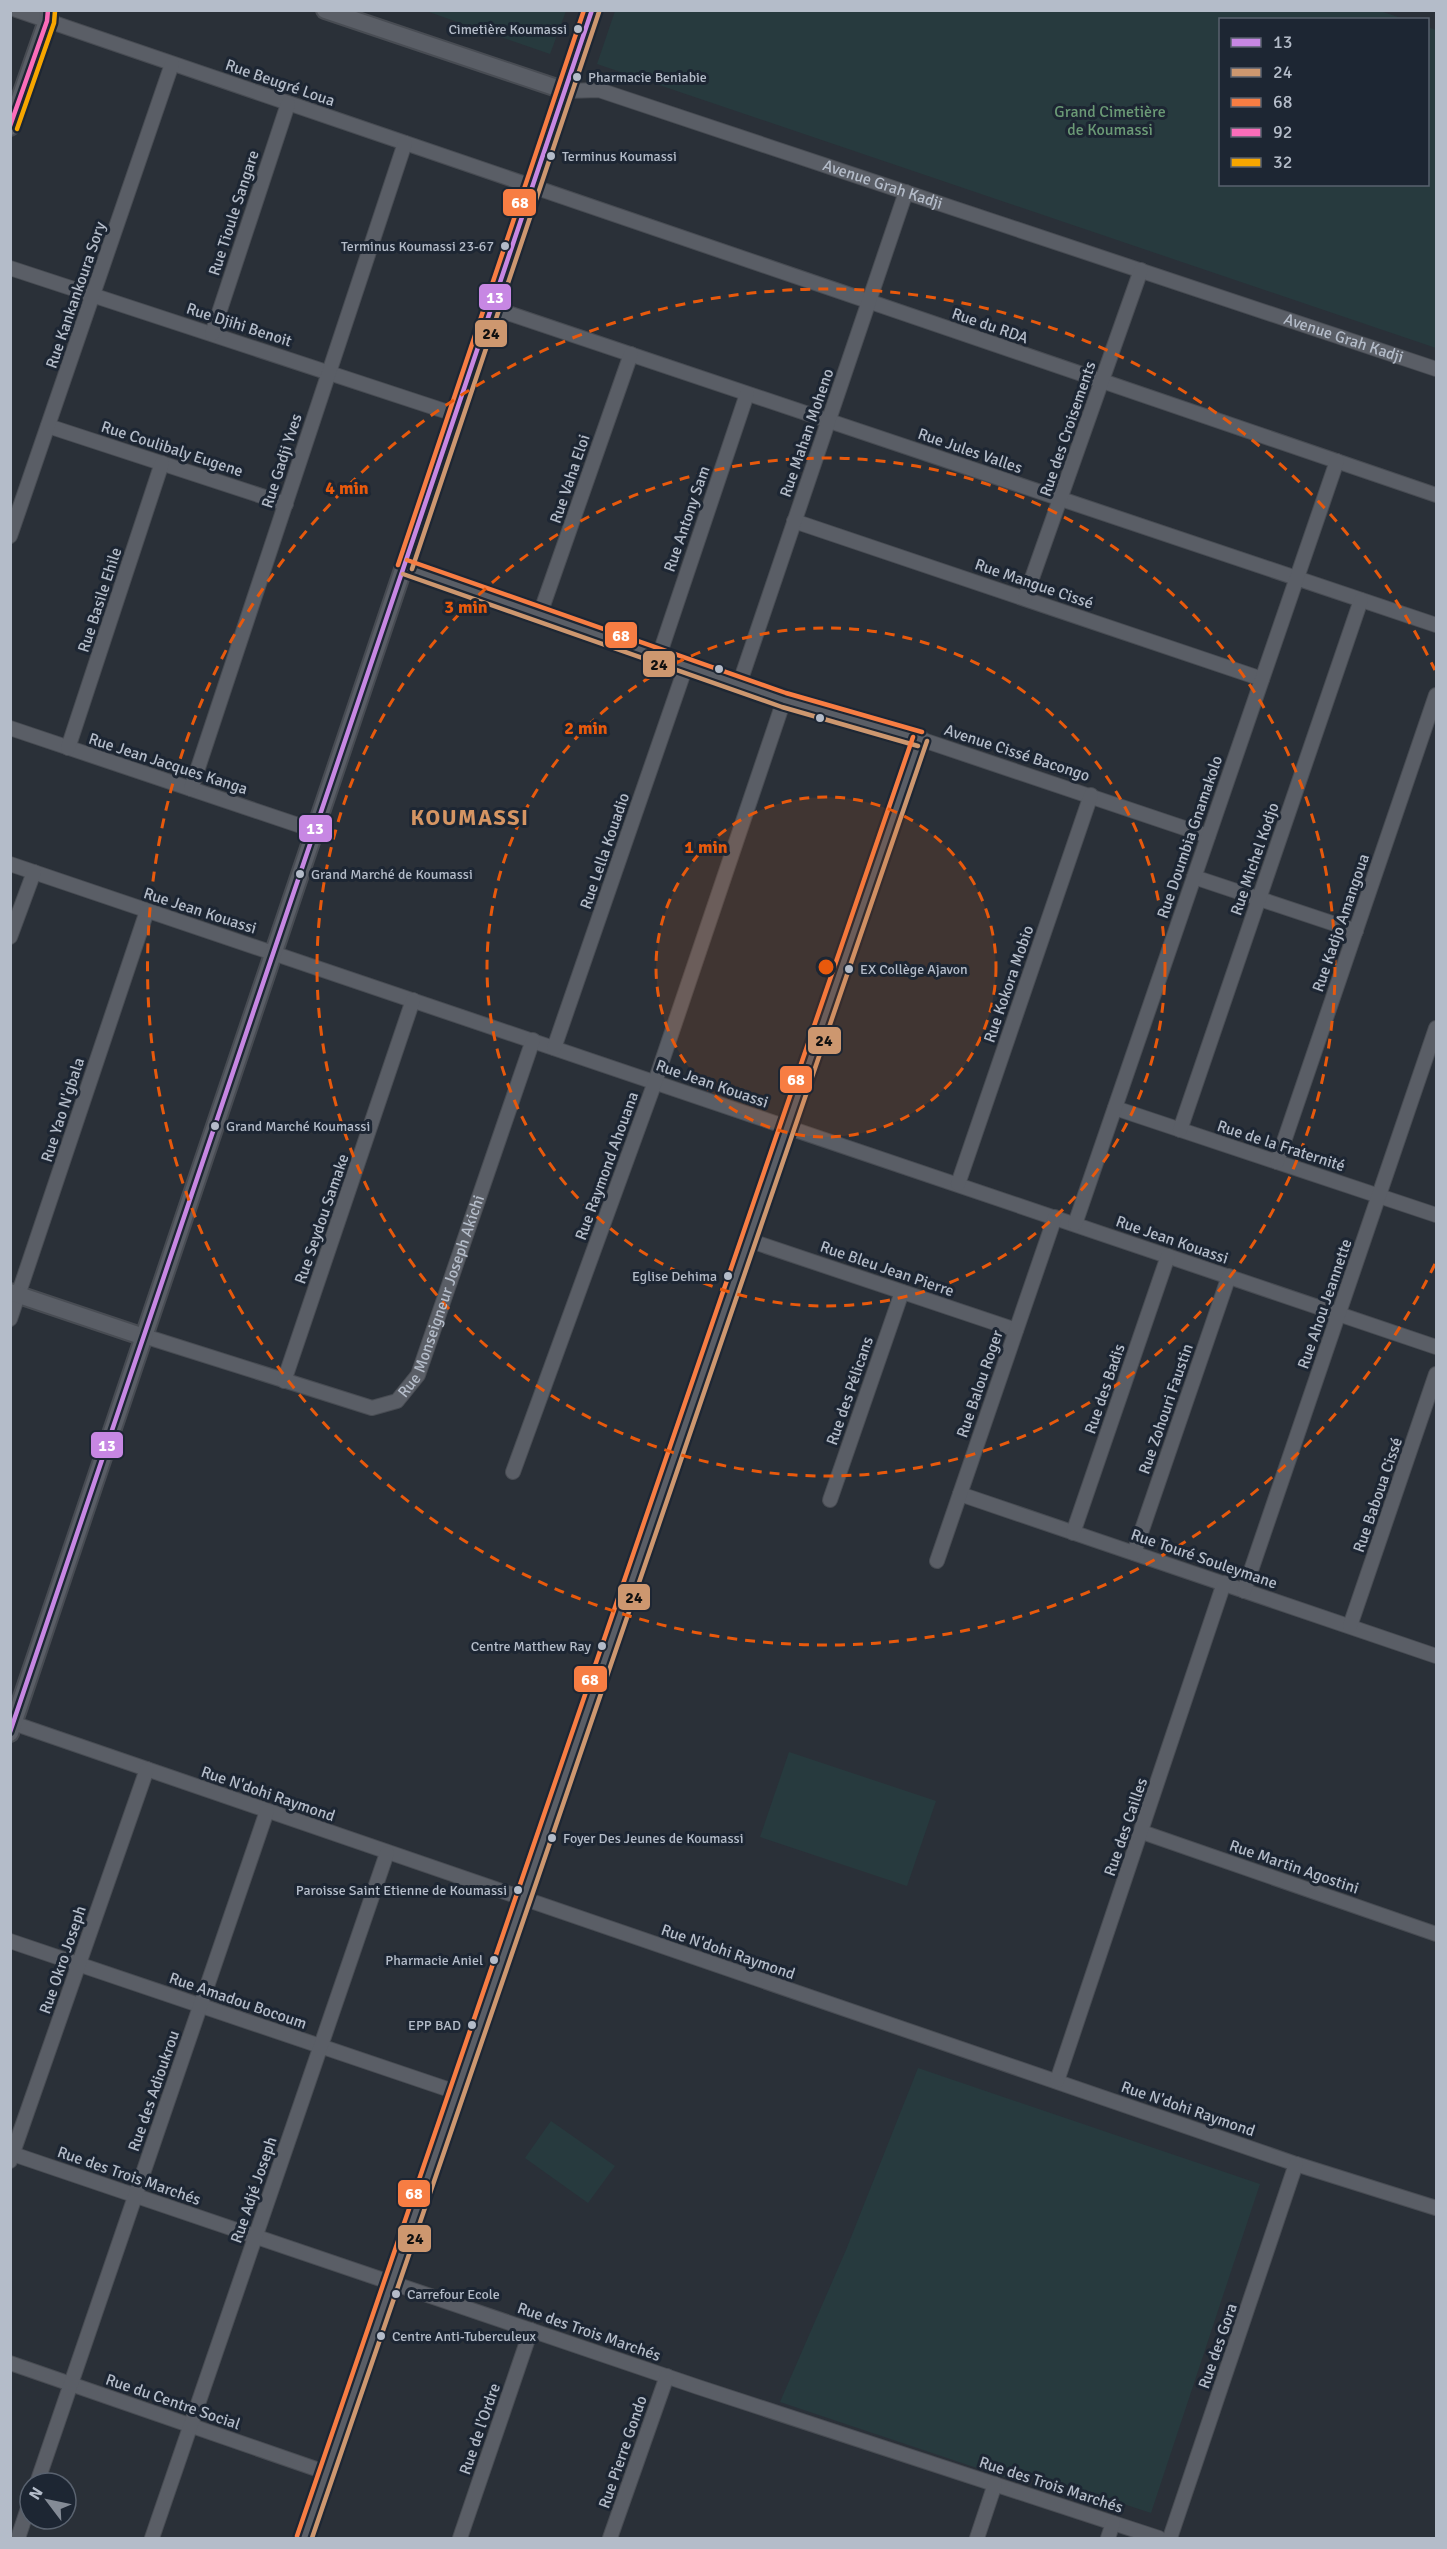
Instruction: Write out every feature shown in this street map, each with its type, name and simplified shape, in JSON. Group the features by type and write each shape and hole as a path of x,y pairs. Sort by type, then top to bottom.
{"street":[{"name":"Rue Beugré Loua","path":"16,10 48,16 172,64 534,187"},
{"name":"Avenue Grah Kadji","path":"325,10 566,91 599,90 1437,369"},
{"path":"12,1726 592,10"},
{"path":"10,128 48,16"},
{"name":"Rue Kankankoura Sory","path":"10,536 172,64"},
{"name":"Rue Tioule Sangare","path":"212,334 288,104"},
{"name":"Rue Gadji Yves","path":"191,789 405,143"},
{"name":"Rue du RDA","path":"534,187 1437,495"},
{"name":"Rue Mahan Moheno","path":"739,684 906,192"},
{"name":"Rue Djihi Benoit","path":"10,268 457,415"},
{"name":"Rue des Croisements","path":"1025,598 1141,270"},
{"name":"Rue Jules Valles","path":"493,308 1437,625"},
{"name":"Rue Vaha Eloi","path":"540,614 631,354"},
{"name":"Rue Antony Sam","path":"658,656 747,394"},
{"name":"Rue Coulibaly Eugene","path":"48,426 285,504"},
{"name":"Rue Doumbia Gnamakolo","path":"1075,1224 1336,461"},
{"name":"Rue Basile Ehile","path":"68,748 162,463"},
{"name":"Rue Mangue Cissé","path":"794,521 1262,679"},
{"name":"Avenue Cissé Bacongo","path":"405,567 784,700 920,739 1208,836"},
{"name":"Rue Michel Kodjo","path":"1180,1130 1361,600"},
{"name":"Rue Lella Kouadio","path":"554,1047 686,666"},
{"name":"Rue Kadjo Amangoua","path":"1277,1162 1437,695"},
{"name":"Rue Raymond Ahouana","path":"513,1472 655,1082 784,700"},
{"name":"Rue Jean Jacques Kanga","path":"10,728 316,831"},
{"path":"304,2538 920,739"},
{"name":"Rue Kokora Mobio","path":"958,1184 1091,795"},
{"name":"Rue Jean Kouassi","path":"10,864 1437,1347"},
{"path":"10,937 34,872"},
{"path":"1194,877 1356,931"},
{"name":"Rue Yao N'gbala","path":"10,1319 15,1294 147,911"},
{"name":"Rue Seydou Samake","path":"284,1381 413,1000"},
{"name":"Rue Ahou Jeannette","path":"1244,1591 1437,1028"},
{"name":"Rue Monseigneur Joseph Akichi","path":"15,1294 372,1408 397,1401 418,1375 533,1040"},
{"name":"Rue de la Fraternité","path":"1115,1108 1437,1215"},
{"name":"Rue Balou Roger","path":"937,1561 1055,1217"},
{"name":"Rue Bleu Jean Pierre","path":"748,1240 1016,1330"},
{"name":"Rue des Badis","path":"1073,1533 1168,1256"},
{"name":"Rue Zohouri Faustin","path":"1134,1553 1229,1276"},
{"name":"Rue des Pélicans","path":"830,1500 902,1292"},
{"name":"Rue Baboua Cissé","path":"1350,1626 1437,1374"},
{"name":"Rue Touré Souleymane","path":"960,1494 1437,1656"},
{"name":"Rue des Cailles","path":"1057,2081 1224,1583"},
{"name":"Rue N'dohi Raymond","path":"12,1726 147,1769 522,1900 1296,2164 1437,2208"},
{"name":"Rue Okro Joseph","path":"11,2156 147,1769"},
{"name":"Rue des Adioukrou","path":"41,2471 267,1811"},
{"name":"Rue Martin Agostini","path":"1142,1832 1437,1934"},
{"name":"Rue Adjé Joseph","path":"152,2538 387,1853"},
{"name":"Rue Amadou Bocoum","path":"10,1941 456,2092"},
{"name":"Rue des Trois Marchés","path":"11,2156 135,2195 667,2376 1159,2538"},
{"name":"Rue des Gora","path":"1170,2538 1296,2164"},
{"name":"Rue de l'Ordre","path":"460,2538 531,2330"},
{"name":"Rue du Centre Social","path":"10,2363 325,2472"},
{"name":"Rue Pierre Gondo","path":"610,2538 667,2376"},
{"path":"977,2538 995,2484"},
{"path":"1108,2538 1113,2523"}],"green space":[{"name":"Grand Cimetière de Koumassi","path":"1377,10 1401,18 1219,18 1219,186 1429,186 1429,27 1436,30 1436,348 597,64 615,11"},
{"path":"426,11 566,11 550,54"},
{"path":"789,1752 936,1801 907,1886 760,1837"},
{"path":"918,2068 1260,2184 1151,2513 1023,2471 1019,2482 780,2402 846,2250"},
{"path":"551,2121 615,2166 588,2203 525,2158"}],"transit line":[{"name":"92","path":"10,126 47,21 48,10"},
{"name":"68","path":"398,565 584,10"},
{"name":"13","path":"10,1732 592,10"},
{"name":"32","path":"17,129 54,23 55,11"},
{"name":"24","path":"412,569 599,12"},
{"name":"68","path":"407,560 786,693 922,732"},
{"name":"24","path":"403,574 782,707 918,746"},
{"name":"68","path":"297,2536 913,737"},
{"name":"24","path":"312,2538 927,741"}],"place":[{"name":"Cimetière Koumassi","path":"578,29"},
{"name":"Pharmacie Beniabie","path":"577,77"},
{"name":"Terminus Koumassi","path":"551,156"},
{"name":"Terminus Koumassi 23-67","path":"505,246"},
{"name":"Grand Marché de Koumassi","path":"300,874"},
{"name":"EX Collège Ajavon","path":"849,969"},
{"name":"Grand Marché Koumassi","path":"215,1126"},
{"name":"Eglise Dehima","path":"728,1276"},
{"name":"Centre Matthew Ray","path":"602,1646"},
{"name":"Foyer Des Jeunes de Koumassi","path":"552,1838"},
{"name":"Paroisse Saint Etienne de Koumassi","path":"518,1890"},
{"name":"Pharmacie Aniel","path":"494,1960"},
{"name":"EPP BAD","path":"472,2025"},
{"name":"Carrefour Ecole","path":"396,2294"},
{"name":"Centre Anti-Tuberculeux","path":"381,2336"}],"district":[{"name":"KOUMASSI","path":"470,817"}]}
